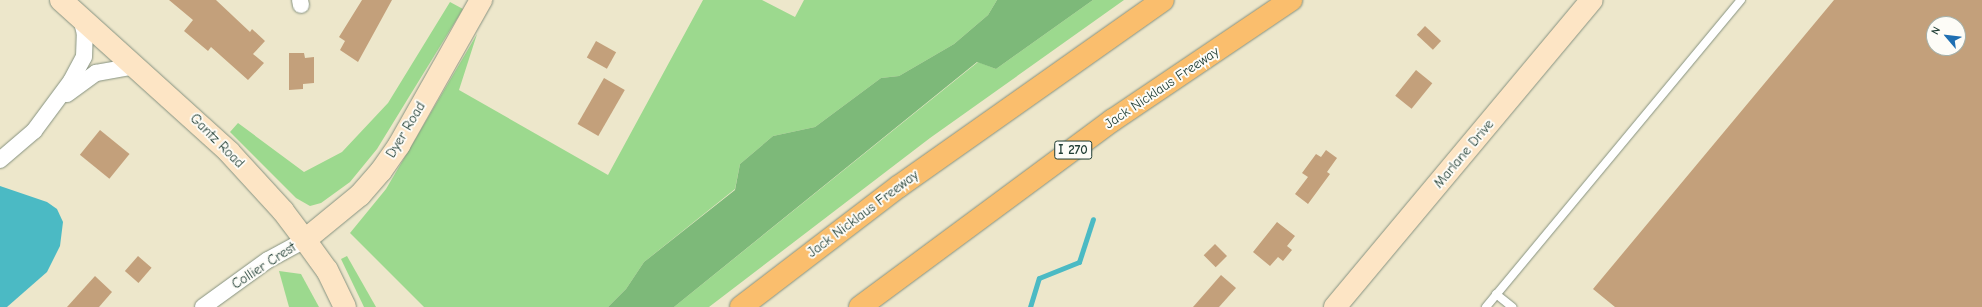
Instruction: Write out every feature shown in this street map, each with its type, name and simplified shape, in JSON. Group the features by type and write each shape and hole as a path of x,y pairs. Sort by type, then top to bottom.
{"highway":[{"name":"Jack Nicklaus Freeway","path":"741,307 898,187 1163,0"},
{"name":"Jack Nicklaus Freeway","path":"860,307 1107,125 1291,0"}],"street":[{"name":"Gantz Road","path":"61,0 136,66 229,152 283,211 305,240 327,270 345,307"},
{"name":"Dyer Road","path":"305,240 360,195 380,171 399,145 482,0"},
{"name":"Marlane Drive","path":"1335,307 1592,0"},
{"path":"0,160 34,131 58,101 84,57 86,34 81,18"},
{"path":"58,101 96,73 136,66"},
{"name":"Collier Crest","path":"203,307 268,260 305,240"}],"lane":[{"path":"1486,307 1741,0"},
{"path":"1496,294 1512,307"}],"green space":[{"path":"703,0 762,0 795,17 804,0 997,0 988,15 954,44 899,76 881,78 815,127 773,136 740,164 735,189 644,262 626,289 608,307 424,307 350,233 386,189 477,34 459,90 608,175"},
{"path":"997,0 1093,0 996,69 977,62 674,307 608,307 626,289 644,262 735,190 740,164 773,136 815,127 881,78 899,76 954,44 988,15"},
{"path":"1093,0 1124,0 930,138 709,307 674,307 978,62 996,69"},
{"path":"450,2 463,9 377,149 350,182 321,203 310,206 296,198 230,132 238,123 304,172 342,152 388,103"},
{"path":"347,256 376,307 364,307 341,259"},
{"path":"279,271 301,274 319,307 289,307"}],"water":[{"path":"0,186 47,202 57,209 63,222 60,246 47,272 7,307 0,307"}],"building":[{"path":"169,0 216,0 250,32 252,29 265,41 253,54 264,63 248,80 211,47 208,51 184,31 193,20"},
{"path":"362,0 392,0 358,62 340,50 345,41 339,37"},
{"path":"1834,0 1982,0 1982,307 1615,307 1593,289"},
{"path":"1425,26 1441,41 1433,50 1417,35"},
{"path":"596,41 616,52 607,69 587,58"},
{"path":"289,53 304,53 305,58 314,57 314,83 303,84 303,89 289,90"},
{"path":"1416,70 1432,83 1412,109 1395,96"},
{"path":"604,78 625,90 598,136 578,124"},
{"path":"100,130 130,154 109,179 80,155"},
{"path":"1326,150 1337,158 1327,172 1330,174 1308,204 1295,194 1308,177 1302,173 1316,154 1321,157"},
{"path":"1277,222 1295,236 1287,246 1292,250 1283,261 1278,257 1270,266 1253,252"},
{"path":"1215,244 1227,256 1216,267 1204,255"},
{"path":"138,256 152,268 138,283 125,271"},
{"path":"1221,275 1236,288 1219,307 1193,307"},
{"path":"95,276 112,292 99,307 67,307"}],"waterway":[{"path":"1030,307 1039,278 1079,262 1093,219"}]}
